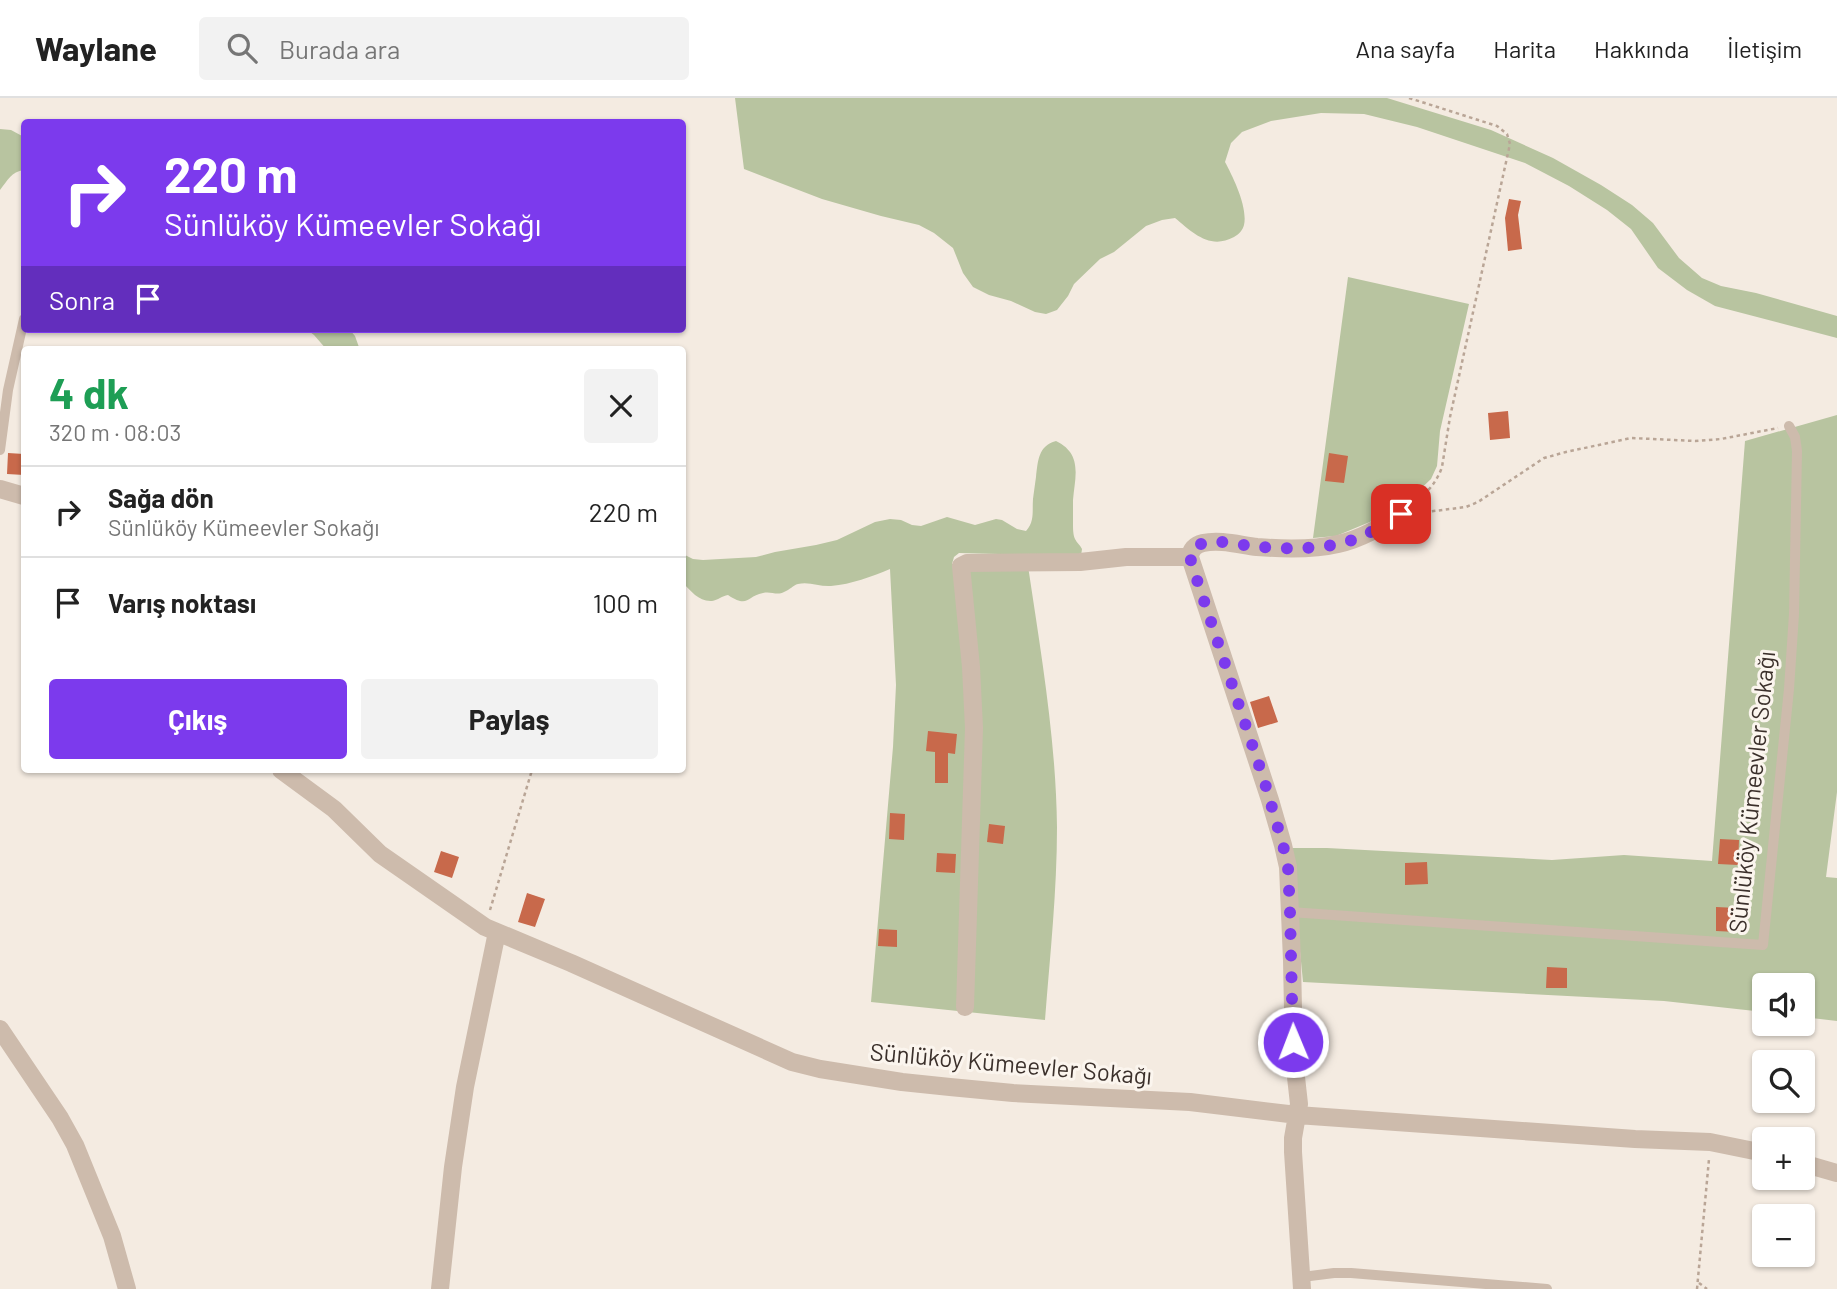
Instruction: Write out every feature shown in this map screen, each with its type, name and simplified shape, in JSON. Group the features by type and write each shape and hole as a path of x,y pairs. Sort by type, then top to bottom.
{"street":[{"path":"0,489 21,495"},
{"path":"1302,1283 1293,1152 1299,1104 1292,1024 1293,960 1288,867 1278,825 1190,557 1191,550 1196,545 1213,542 1262,547 1321,547 1338,544 1373,532 1401,514"},
{"path":"965,1007 974,728 961,566 971,562 1080,562 1126,557 1190,557"},
{"name":"Sünlüköy Kümeevler Sokağı","path":"285,773 334,809 380,854 491,930 792,1062 902,1082 1013,1093 1190,1102 1297,1115 1710,1142 1752,1151"},
{"path":"440,1289 453,1167 491,930"},
{"path":"0,1029 75,1145 112,1236 127,1289"},
{"path":"1815,1167 1837,1173"}],"lane":[{"path":"0,450 8,390 21,332"},
{"name":"Sünlüköy Kümeevler Sokağı","path":"1290,912 1763,945 1783,760 1794,614 1797,451 1795,437 1789,426"},
{"path":"1302,1283 1334,1273 1352,1273 1546,1289"}],"path":[{"path":"1401,514 1424,496 1440,475 1450,417 1510,144 1507,134 1497,126 1409,98"},
{"path":"1401,514 1466,508 1544,458 1566,452 1631,438 1695,441 1789,426"},
{"path":"491,930 531,773"},
{"path":"1697,1289 1710,1142"},
{"path":"1698,1283 1707,1289"}],"green space":[{"path":"735,98 1387,98 1491,130 1553,158 1632,205 1653,223 1679,258 1702,278 1721,286 1837,316 1837,338 1715,306 1687,290 1658,268 1631,229 1607,210 1525,163 1417,127 1364,114 1321,113 1271,121 1242,132 1231,143 1225,162 1244,210 1244,225 1239,234 1225,241 1210,241 1195,234 1175,218 1146,226 1114,252 1100,259 1074,284 1057,310 1046,314 1035,312 973,287 963,273 953,248 919,225 822,199 744,169"},
{"path":"0,129 11,130 21,135 21,171 13,175 0,190"},
{"path":"1348,277 1469,304 1440,431 1437,466 1431,479 1411,498 1377,519 1336,536 1313,538"},
{"path":"311,333 352,333 359,346 324,346"},
{"path":"1837,415 1837,792 1826,877 1837,878 1837,1021 1815,1018 1815,973 1752,973 1752,1011 1664,1001 1303,982 1290,848 1552,860 1624,855 1712,861 1745,441"},
{"path":"1056,441 1065,446 1074,459 1076,475 1073,531 1082,549 1081,556 959,553 952,564 1028,566 1047,696 1056,794 1056,876 1045,1020 871,1002 896,685 890,569 839,585 802,583 781,593 763,593 744,601 728,595 707,601 686,586 686,556 703,560 756,557 837,540 875,522 890,519 921,526 947,517 975,525 996,519 1026,531 1032,520 1037,465 1042,450"}],"building":[{"path":"1509,199 1521,201 1518,215 1522,249 1508,251 1505,218"},
{"path":"1508,411 1510,438 1490,440 1488,413"},
{"path":"8,453 21,454 21,475 7,474"},
{"path":"1329,453 1348,456 1344,483 1325,481"},
{"path":"1269,696 1278,722 1258,728 1250,702"},
{"path":"928,731 957,734 955,754 948,753 948,783 935,783 935,752 926,751"},
{"path":"890,813 905,814 904,840 889,839"},
{"path":"989,824 1005,826 1003,844 987,842"},
{"path":"1720,839 1739,840 1738,865 1718,864"},
{"path":"441,851 459,857 452,878 434,872"},
{"path":"937,853 956,854 955,873 936,872"},
{"path":"1427,862 1428,884 1405,885 1405,863"},
{"path":"527,893 545,899 535,927 518,922"},
{"path":"1716,907 1737,908 1737,932 1716,931"},
{"path":"879,929 897,930 897,947 878,946"},
{"path":"1547,967 1567,968 1567,988 1546,988"}],"route":[{"path":"1293,1042 1293,960 1288,867 1264,780 1192,565 1191,550 1196,545 1213,542 1262,547 1321,547 1373,532 1401,514"}]}
